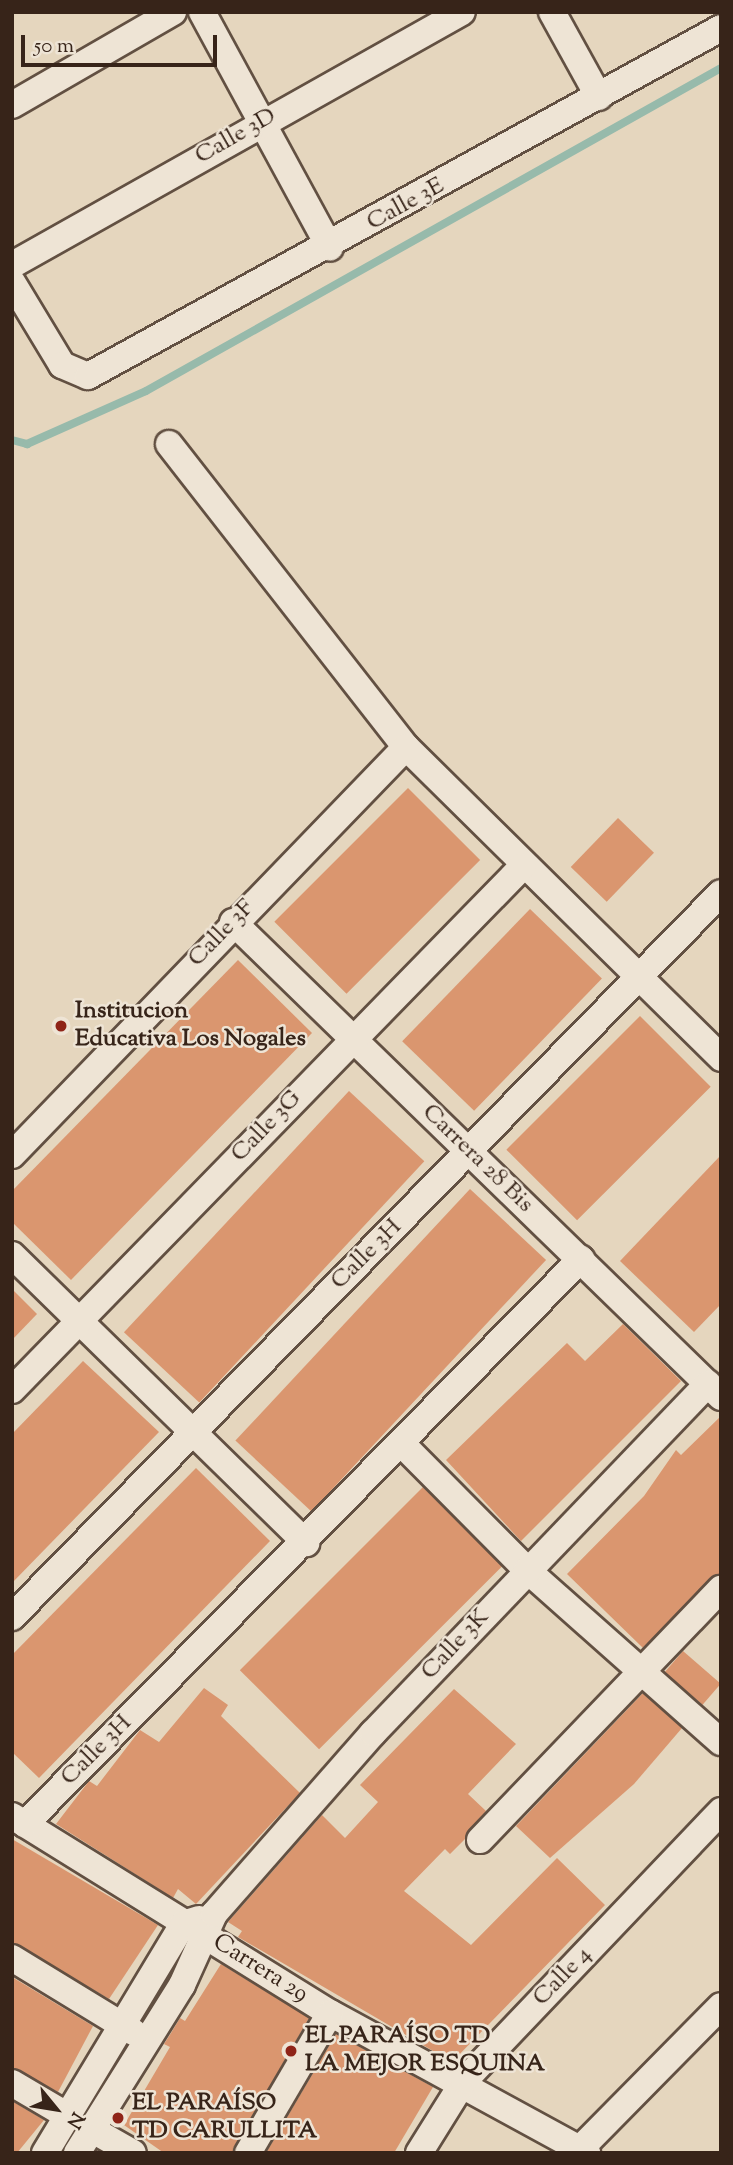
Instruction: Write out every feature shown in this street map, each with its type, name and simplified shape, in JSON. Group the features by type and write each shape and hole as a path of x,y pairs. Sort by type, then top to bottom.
{"street":[{"path":"12,105 173,12"},
{"path":"202,12 330,248"},
{"name":"Calle 3D","path":"12,265 462,12"},
{"path":"552,12 599,97"},
{"name":"Calle 3E","path":"12,282 62,365 88,376 330,248 721,28"},
{"path":"169,444 406,747 523,866 721,1058"},
{"name":"Calle 3F","path":"12,1155 233,922 406,747"},
{"name":"Calle 3G","path":"12,1390 523,866"},
{"name":"Calle 3H","path":"12,1616 190,1431 641,979 721,892"},
{"name":"Carrera 28 Bis","path":"233,922 714,1391"},
{"path":"12,1255 306,1543"},
{"name":"Calle 3H","path":"19,1820 306,1543 581,1259"},
{"name":"Calle 3K","path":"77,2153 147,2040 212,1925 527,1570 714,1391"},
{"path":"401,1443 527,1570 641,1668 721,1742"},
{"path":"480,1840 641,1668 721,1589"},
{"name":"Calle 4","path":"419,2153 464,2081 721,1811"},
{"name":"Carrera 29","path":"19,1820 183,1924"},
{"path":"45,2153 120,2024 183,1924 212,1925"},
{"name":"Carrera 29","path":"212,1925 330,2013 464,2081 581,2151"},
{"path":"12,1958 147,2040"},
{"path":"581,2151 721,2006"},
{"path":"248,2153 330,2013"},
{"path":"12,2082 68,2116"},
{"path":"91,2129 133,2153"}],"building":[{"path":"408,788 480,860 346,994 274,922"},
{"path":"618,818 654,853 607,902 571,867"},
{"path":"530,909 602,978 474,1111 402,1041"},
{"path":"238,960 312,1033 71,1280 12,1222 12,1191"},
{"path":"640,1016 711,1087 577,1220 506,1150"},
{"path":"349,1091 424,1161 199,1403 124,1332"},
{"path":"721,1155 721,1304 694,1332 620,1261"},
{"path":"470,1189 546,1260 311,1512 235,1441"},
{"path":"12,1289 37,1314 12,1340"},
{"path":"623,1324 681,1381 521,1541 446,1460 567,1343 585,1361"},
{"path":"83,1361 159,1432 12,1583 12,1434"},
{"path":"721,1416 721,1573 643,1648 567,1574 644,1496 676,1450 681,1455"},
{"path":"196,1468 270,1541 39,1778 12,1752 12,1655"},
{"path":"423,1487 502,1566 319,1749 240,1670"},
{"path":"683,1651 721,1684 702,1705 665,1672"},
{"path":"204,1688 228,1705 221,1716 300,1793 196,1904 178,1889 173,1898 56,1824 89,1781 97,1786 140,1730 159,1742"},
{"path":"454,1689 516,1744 468,1794 486,1811 465,1839 450,1854 445,1849 404,1891 471,1945 557,1858 605,1905 452,2062 238,1937 242,1931 228,1922 322,1815 345,1838 378,1802 360,1785"},
{"path":"643,1693 682,1728 634,1784 550,1858 516,1826"},
{"path":"12,1839 158,1925 109,1999 12,1942"},
{"path":"221,1964 309,2018 232,2153 164,2153 124,2125 170,2047 164,2044 180,2018 185,2021"},
{"path":"12,1977 93,2026 58,2092 12,2067"},
{"path":"336,2034 433,2087 394,2153 266,2153"},
{"path":"12,2101 44,2120 17,2153 12,2153"}],"waterway":[{"path":"12,440 27,444 146,391 721,68"}],"place":[{"name":"Institucion Educativa Los Nogales","path":"61,1026"},
{"name":"EL PARAÍSO TD LA MEJOR ESQUINA","path":"291,2051"},
{"name":"EL PARAÍSO TD CARULLITA","path":"118,2118"}]}
